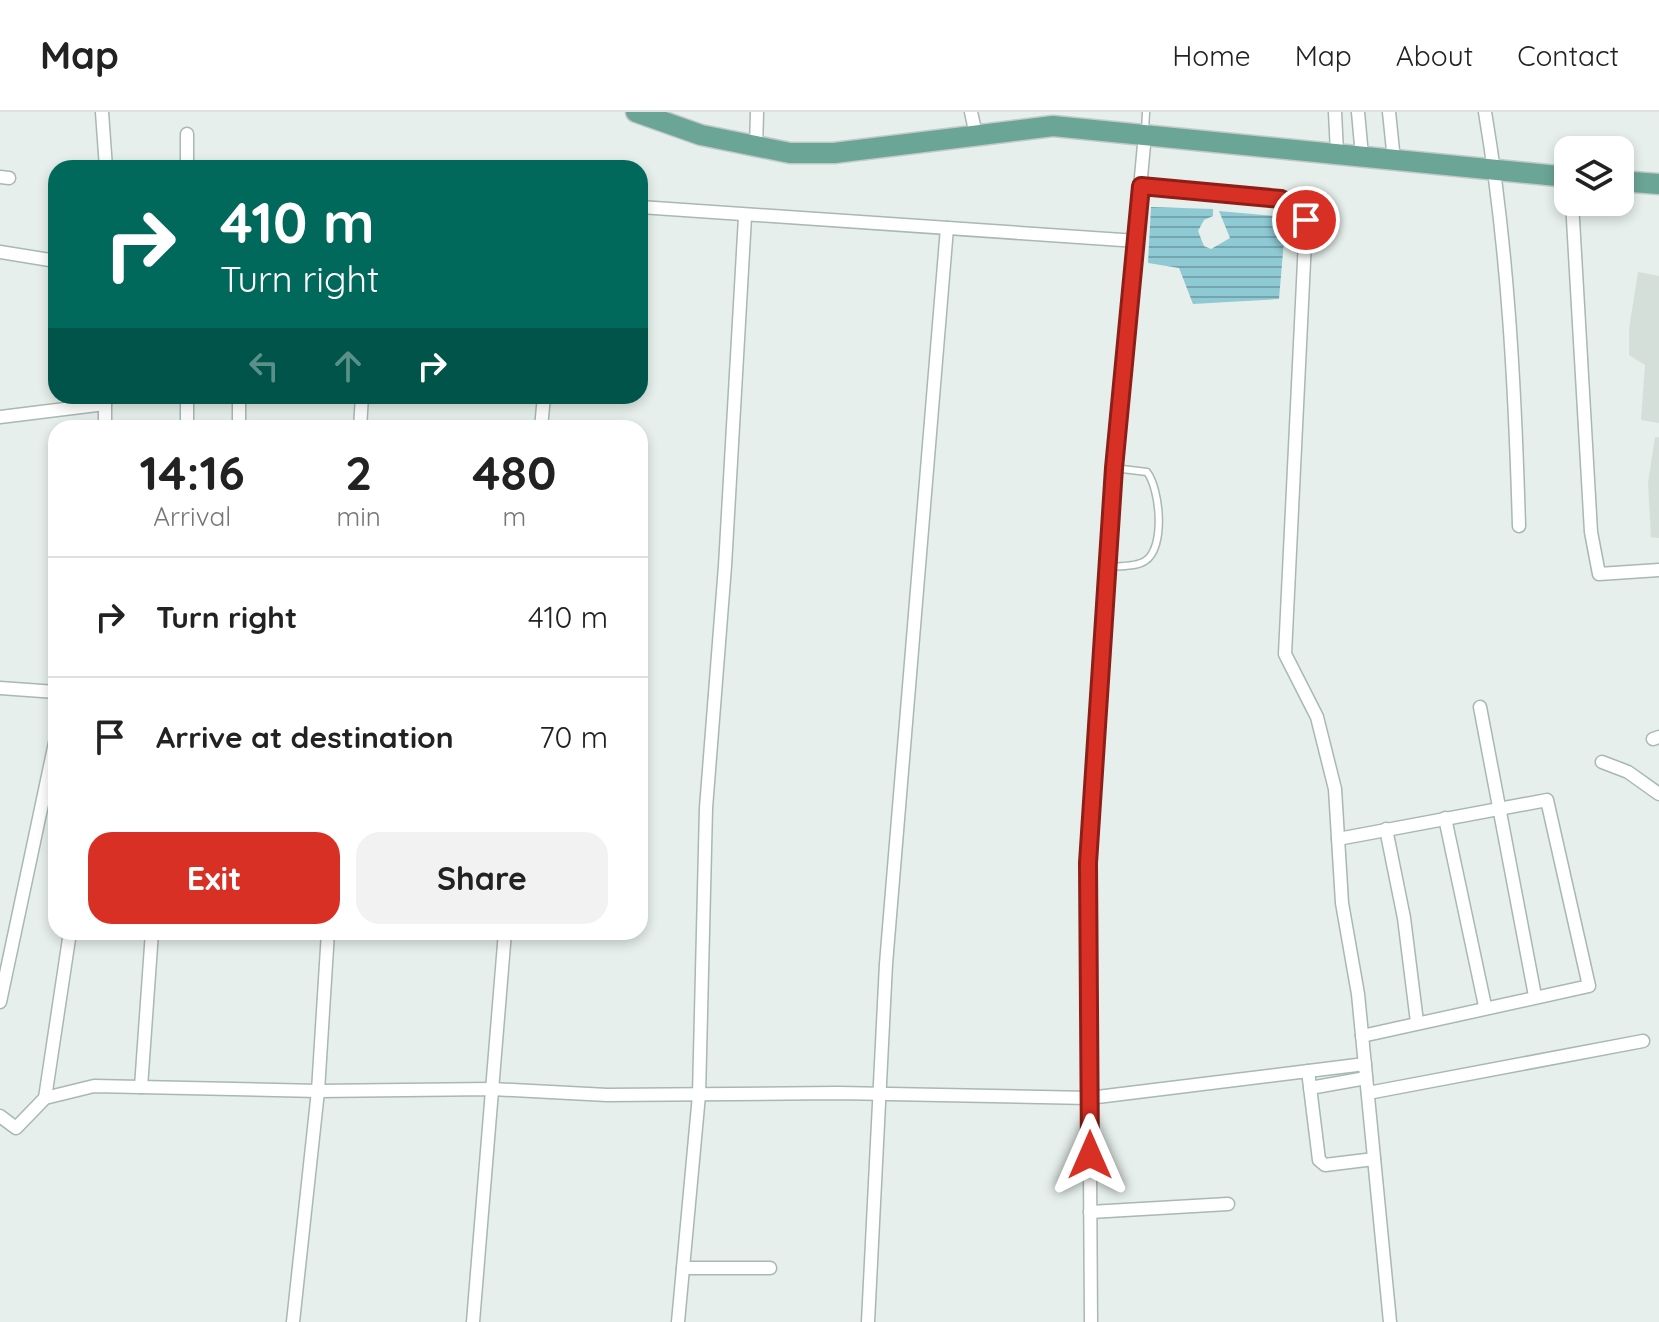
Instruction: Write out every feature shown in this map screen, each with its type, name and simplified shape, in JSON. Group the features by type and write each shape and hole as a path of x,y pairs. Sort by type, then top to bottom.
{"main road":[{"path":"636,112 701,135 790,153 834,153 1053,126 1554,176"},
{"path":"1634,182 1659,184"}],"street":[{"path":"102,112 105,160"},
{"path":"756,148 757,112"},
{"path":"971,112 976,135"},
{"path":"1335,112 1337,153"},
{"path":"1358,112 1362,156"},
{"path":"1389,112 1394,160"},
{"path":"1485,112 1495,170 1516,426 1519,526"},
{"path":"187,134 187,160"},
{"path":"1091,1322 1088,863 1114,468 1145,134"},
{"path":"1141,186 1281,199 1298,207 1306,220 1285,654 1317,717 1335,789 1342,903 1362,1036 1390,1322"},
{"path":"648,208 745,217 1137,241"},
{"path":"1573,216 1591,532 1599,574 1659,570"},
{"path":"678,1322 699,1095 706,808 725,566 745,217"},
{"path":"868,1322 878,1176 886,964 947,228"},
{"path":"0,252 48,260"},
{"path":"0,417 80,404"},
{"path":"0,688 48,691"},
{"path":"1480,707 1502,808 1535,996"},
{"path":"1602,762 1628,772 1659,794"},
{"path":"1,994 48,775"},
{"path":"1338,839 1547,800 1589,986 1485,1006 1362,1036"},
{"path":"1445,818 1485,1006"},
{"path":"1386,829 1404,918 1417,1022"},
{"path":"45,1098 69,940"},
{"path":"141,1087 151,940"},
{"path":"293,1322 318,1091 327,940"},
{"path":"473,1322 504,940"},
{"path":"1368,1093 1643,1041"},
{"path":"0,1116 16,1128 45,1098 94,1086 318,1091 492,1089 546,1094 879,1094 1089,1098 1365,1064"},
{"path":"1308,1071 1319,1160 1325,1165 1374,1159"},
{"path":"1310,1088 1366,1078"},
{"path":"1090,1212 1228,1204"},
{"path":"683,1268 770,1268"}],"lane":[{"path":"1145,134 1146,112"},
{"path":"1107,567 1143,563 1153,554 1158,537 1154,482 1147,472 1114,468"}],"shaded area":[{"path":"1638,272 1659,276 1659,423 1641,420 1645,365 1629,355 1629,329"},
{"path":"1655,437 1659,437 1659,538 1651,537 1648,483"}],"water":[{"path":"1151,207 1213,209 1213,216 1204,220 1198,231 1204,246 1211,249 1230,238 1219,211 1286,217 1279,299 1193,304 1179,268 1148,263"}],"route":[{"path":"1090,1155 1088,863 1114,468 1141,186 1281,199 1298,207 1306,220"}]}
